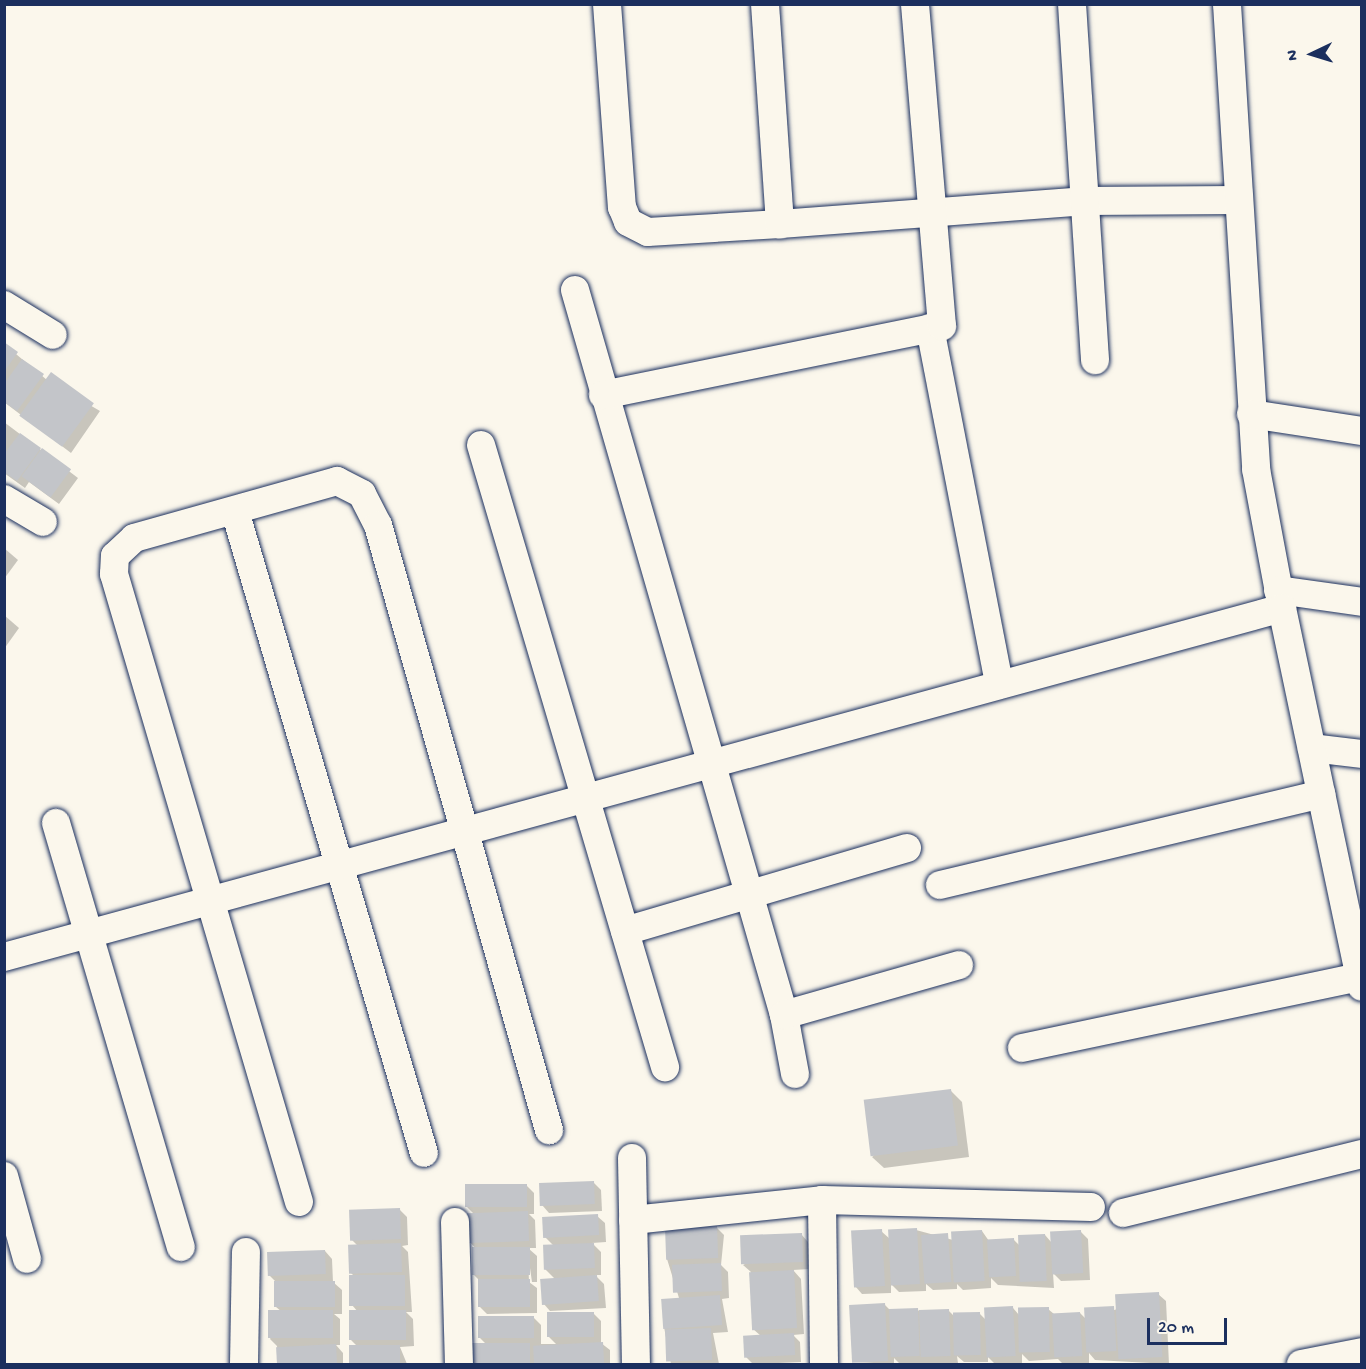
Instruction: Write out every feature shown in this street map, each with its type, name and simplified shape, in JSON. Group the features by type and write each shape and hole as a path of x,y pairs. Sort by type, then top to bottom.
{"street":[{"path":"607,4 622,207 628,222 648,232 1083,201 1239,200"},
{"path":"765,4 780,224"},
{"path":"603,395 942,326 915,4"},
{"path":"1072,4 1095,360"},
{"path":"1022,1048 1360,982 1355,931 1266,543 1251,414 1227,4"},
{"path":"575,290 603,395 784,1015 795,1074"},
{"path":"4,305 53,335"},
{"path":"930,328 999,684"},
{"path":"1251,414 1362,431"},
{"path":"481,445 665,1067"},
{"path":"299,1202 114,564 121,547 134,538 337,481 362,494 378,525 549,1130"},
{"path":"4,499 42,522"},
{"path":"235,511 342,865 424,1153"},
{"path":"4,957 213,901 585,795 999,684 1280,599 1362,602"},
{"path":"1312,747 1362,754"},
{"path":"940,885 1322,794"},
{"path":"57,823 86,936 181,1247"},
{"path":"625,931 907,848"},
{"path":"784,1015 959,965"},
{"path":"1123,1213 1362,1154"},
{"path":"632,1158 636,1365"},
{"path":"4,1176 27,1259"},
{"path":"633,1220 822,1200 1091,1207"},
{"path":"822,1200 824,1365"},
{"path":"455,1222 459,1365"},
{"path":"244,1365 246,1252"},
{"path":"1301,1365 1362,1352"}],"building":[{"path":"4,342 18,352 4,372"},
{"path":"22,359 44,374 17,411 4,402 4,384"},
{"path":"51,372 94,403 62,447 19,416"},
{"path":"20,433 41,448 17,481 4,472 4,454"},
{"path":"42,448 71,469 51,497 21,476"},
{"path":"951,1089 958,1146 871,1156 864,1100"},
{"path":"594,1181 595,1204 540,1206 539,1183"},
{"path":"465,1184 527,1184 527,1207 465,1207"},
{"path":"400,1208 401,1239 350,1241 349,1210"},
{"path":"528,1211 529,1241 468,1243 467,1213"},
{"path":"598,1214 599,1235 543,1238 542,1217"},
{"path":"717,1226 718,1258 666,1260 665,1228"},
{"path":"917,1228 920,1284 891,1285 888,1230"},
{"path":"882,1229 885,1286 854,1288 851,1231"},
{"path":"982,1230 985,1281 954,1283 951,1232"},
{"path":"1081,1230 1083,1273 1052,1275 1050,1232"},
{"path":"802,1233 803,1262 741,1264 740,1235"},
{"path":"948,1233 951,1282 924,1284 921,1235"},
{"path":"1045,1234 1047,1281 1020,1282 1018,1235"},
{"path":"1014,1238 1016,1276 989,1277 987,1239"},
{"path":"401,1243 402,1272 349,1274 348,1245"},
{"path":"594,1243 595,1268 544,1270 543,1245"},
{"path":"472,1247 530,1247 530,1275 472,1275"},
{"path":"325,1250 326,1274 268,1276 267,1252"},
{"path":"721,1263 722,1291 673,1293 672,1265"},
{"path":"794,1270 797,1328 752,1330 749,1272"},
{"path":"349,1275 405,1275 405,1306 349,1306"},
{"path":"597,1275 599,1301 542,1305 540,1279"},
{"path":"478,1279 530,1279 530,1307 478,1307"},
{"path":"274,1281 335,1281 335,1307 274,1307"},
{"path":"1159,1292 1162,1357 1118,1359 1115,1294"},
{"path":"720,1295 722,1325 663,1329 661,1299"},
{"path":"885,1303 888,1361 852,1363 849,1305"},
{"path":"1013,1306 1016,1356 987,1357 984,1308"},
{"path":"1114,1306 1116,1351 1086,1353 1084,1308"},
{"path":"1049,1307 1050,1352 1019,1353 1018,1308"},
{"path":"918,1308 920,1356 891,1357 889,1309"},
{"path":"949,1309 951,1356 921,1357 919,1310"},
{"path":"268,1310 333,1310 333,1338 268,1338"},
{"path":"349,1310 406,1310 406,1340 349,1340"},
{"path":"547,1312 594,1312 594,1337 547,1337"},
{"path":"953,1312 980,1312 981,1355 954,1355"},
{"path":"1080,1312 1082,1356 1054,1357 1052,1313"},
{"path":"478,1316 534,1316 534,1338 478,1338"},
{"path":"711,1328 712,1360 666,1362 665,1330"},
{"path":"794,1333 795,1355 744,1358 743,1336"},
{"path":"603,1342 604,1364 534,1364 533,1346"},
{"path":"471,1343 530,1343 530,1364 471,1364"},
{"path":"336,1344 337,1364 277,1364 276,1347"},
{"path":"349,1345 400,1345 400,1364 349,1364"}]}
